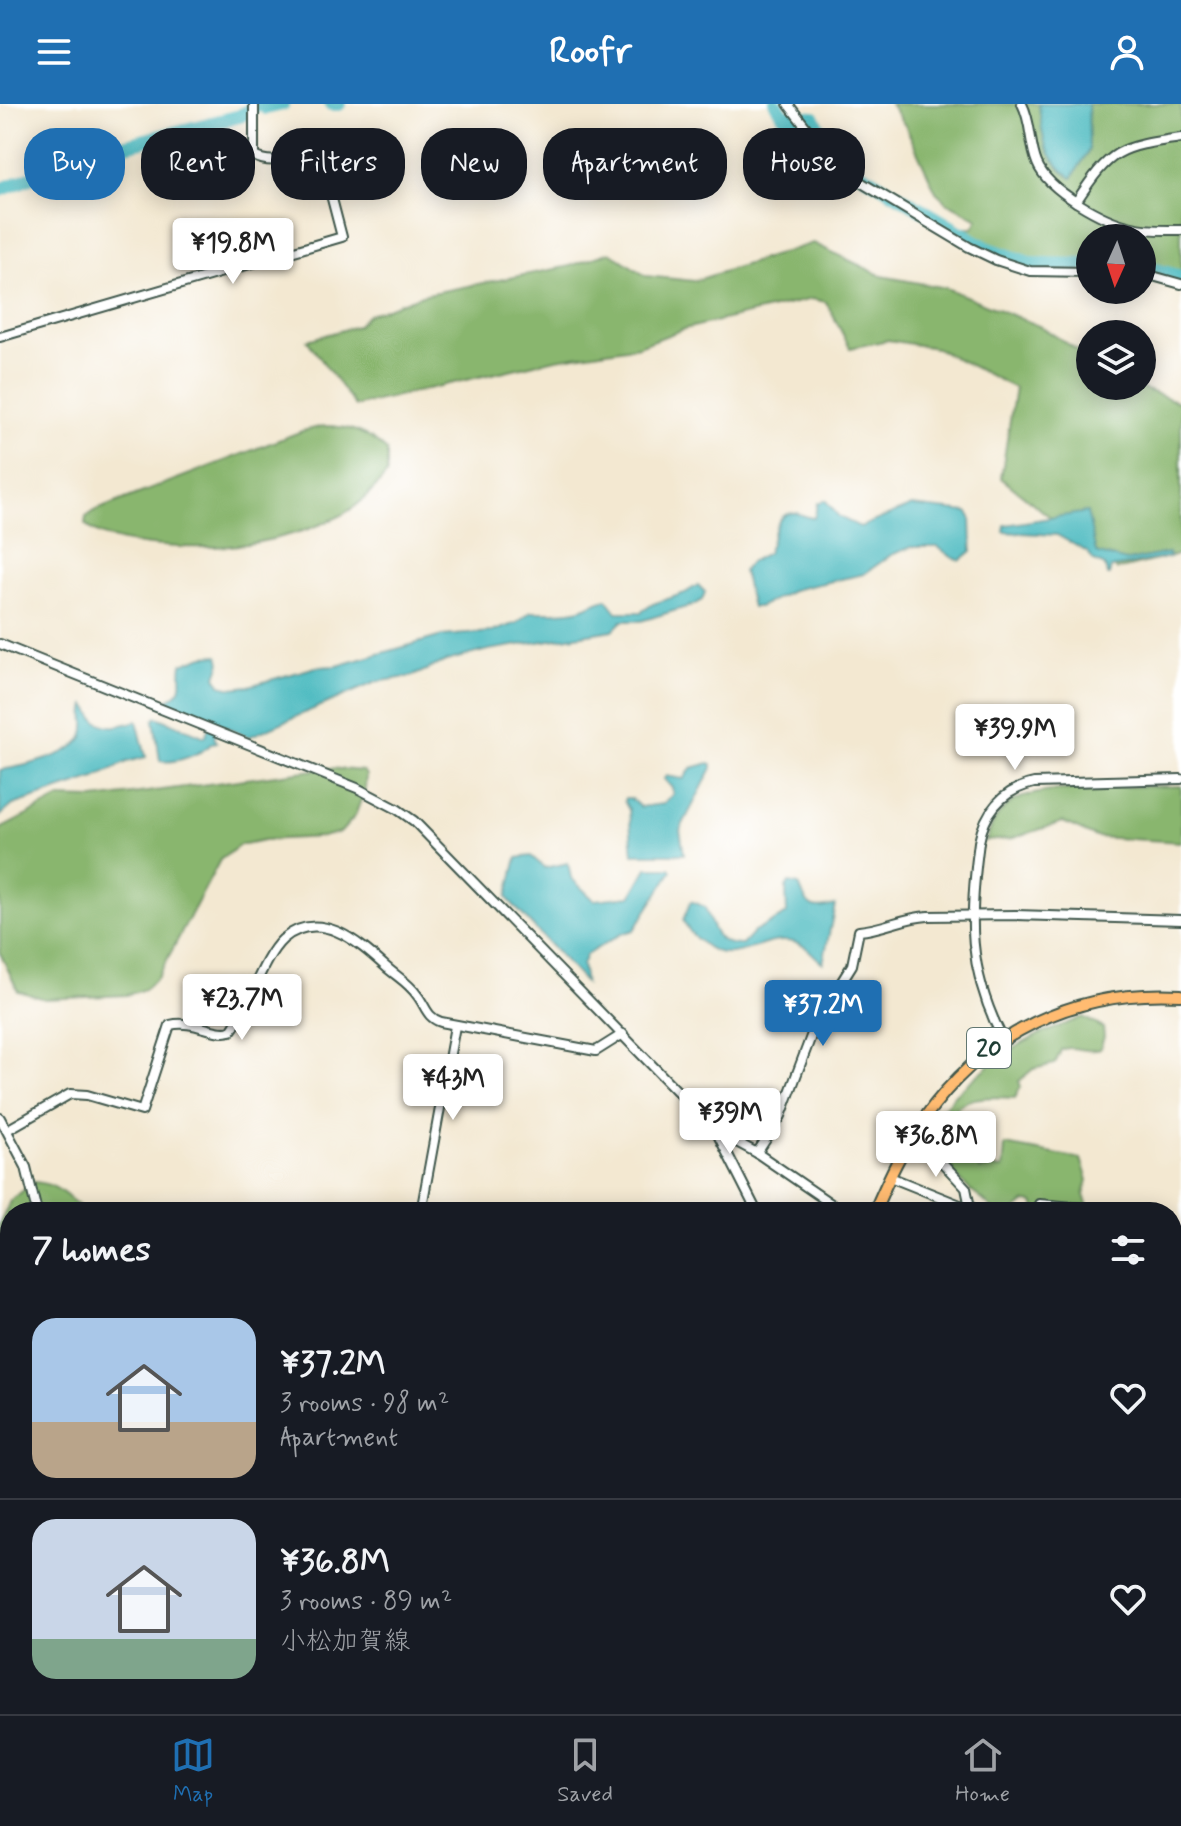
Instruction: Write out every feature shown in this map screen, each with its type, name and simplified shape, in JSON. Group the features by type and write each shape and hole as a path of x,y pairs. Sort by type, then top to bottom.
{"main road":[{"name":"20","path":"879,1202 913,1135 957,1076 1003,1039 1046,1017 1098,1001 1133,994 1181,995"}],"street":[{"path":"0,337 342,237 325,172 317,157 268,162 254,156 254,104"},
{"path":"788,104 816,140 852,177 969,247 1030,271 1076,272"},
{"path":"1022,104 1031,126 1038,166 1076,202 1131,227 1181,230"},
{"path":"1076,202 1095,173 1115,153 1181,138"},
{"path":"1156,277 1181,284"},
{"path":"0,644 357,788 414,821 716,1131 752,1202"},
{"path":"1003,1039 981,988 973,955 978,851 983,827 992,810 1011,790 1034,783 1181,779"},
{"path":"757,1153 781,1116 816,1023 852,965 859,931 876,931 914,917 1016,915 1181,920"},
{"path":"7,1130 70,1094 87,1095 142,1111 170,1025 184,1022 224,1033 231,1031 276,947 301,928 328,927 349,936 405,981 429,1016 455,1026 596,1051 623,1034"},
{"path":"423,1202 455,1026"},
{"path":"0,1118 29,1177 35,1202"},
{"path":"716,1131 757,1153 828,1202"},
{"path":"913,1135 962,1183 970,1202"},
{"path":"890,1177 951,1202"}],"green space":[{"path":"890,104 1039,104 1050,155 1072,178 1089,150 1088,104 1181,104 1181,279 1156,273 1156,224 1076,224 1076,267 1018,263 970,243 925,217 927,209 960,228 973,228 978,219 948,203 936,192 906,127"},
{"path":"813,243 882,276 946,288 1041,327 1076,349 1076,400 1156,400 1156,394 1181,403 1181,554 1117,570 1001,478 1015,388 936,348 888,340 850,348 826,302 812,299 684,329 639,346 556,359 355,406 307,340 357,326 367,315 422,295 570,266 610,252 646,276 694,281"},
{"path":"324,426 358,432 387,451 387,474 361,502 331,520 271,539 209,547 138,544 98,533 85,524 86,517 94,511 302,431"},
{"path":"329,768 363,771 366,775 365,789 355,816 341,832 322,837 264,840 240,845 220,860 158,977 145,989 127,995 45,999 18,991 0,953 0,829 60,798 94,799"},
{"path":"1181,786 1181,842 1096,837 1063,822 1010,839 986,841 993,823 1004,808 1028,796 1094,788"},
{"path":"1083,1017 1103,1028 1104,1037 1100,1049 1061,1050 1055,1064 1033,1069 1019,1081 1021,1087 1015,1098 978,1098 961,1105 955,1111 955,1123 980,1170 989,1167 1003,1169 1005,1145 1081,1159 1088,1180 1084,1195 1086,1202 985,1202 951,1170 924,1133 955,1094 1003,1054 1036,1036"},
{"path":"34,1182 57,1189 74,1202 10,1202"}],"water":[{"path":"1039,104 1088,104 1089,150 1072,178 1055,162 1046,146"},
{"path":"825,500 839,517 860,527 912,506 967,512 971,517 972,551 961,560 938,547 911,547 891,555 864,574 796,589 759,607 752,607 743,571 750,562 767,553 783,517 795,513 814,518 818,503"},
{"path":"1087,512 1099,554 1127,561 1168,553 1170,557 1111,568 1107,575 1105,566 1057,535 1004,532 1005,525"},
{"path":"698,585 705,592 702,600 693,605 641,621 622,621 613,630 488,650 446,661 413,676 376,682 249,737 222,725 214,737 217,742 202,751 173,761 160,761 154,720 157,717 205,737 211,721 164,702 180,689 182,664 203,656 219,655 221,662 216,676 220,685 232,688 249,686 316,667 337,666 442,636 492,632 517,623 531,612 576,610 607,599 617,612 641,612"},
{"path":"86,705 95,720 108,726 137,721 146,757 127,762 95,778 13,805 0,816 0,770 45,760 77,744 84,733"},
{"path":"709,763 712,768 680,830 684,854 633,854 625,798 630,798 640,807 663,804 673,794 664,779 666,776 684,779 691,768"},
{"path":"531,856 545,868 568,863 571,878 594,900 631,896 647,868 670,868 672,871 634,930 621,934 586,955 582,965 585,983 507,898 517,858"},
{"path":"789,883 799,885 805,899 816,908 835,905 823,963 806,948 793,942 770,943 736,953 714,951 694,936 683,920 691,901 705,907 716,935 726,943 742,945 754,932 787,914 786,888"}],"waterway":[{"path":"0,190 87,155 240,116 259,104"},
{"path":"261,104 266,108 283,104"},
{"path":"331,104 339,104"},
{"path":"776,104 784,116 814,118 821,132 855,170 987,248 1032,264 1076,265"},
{"path":"1156,270 1181,277"}]}
